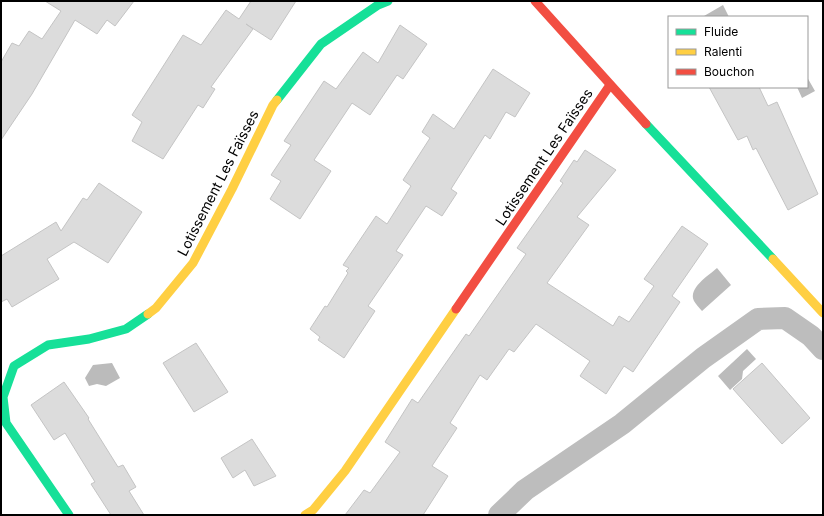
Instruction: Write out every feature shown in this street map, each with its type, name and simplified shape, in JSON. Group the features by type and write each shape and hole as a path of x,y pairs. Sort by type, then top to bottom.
{"street":[{"name":"Lotissement Les Faïsses","path":"69,515 6,423 3,397 14,366 48,346 89,339 126,329 156,308 193,263 232,189 273,105 321,44 378,5 388,1"},
{"name":"Lotissement Les Faïsses","path":"535,1 610,85 823,313"},
{"name":"Lotissement Les Faïsses","path":"304,515 312,510 346,470 610,85"},
{"path":"500,515 525,490 622,424 703,358 758,319 785,318 811,336 823,349"}],"shaded area":[{"path":"723,5 728,16 704,16"},
{"path":"808,79 815,91 802,98 797,88 808,88"},
{"path":"717,268 731,285 702,311 694,301 694,291 704,279"},
{"path":"747,349 756,359 743,371 742,379 730,390 718,376"},
{"path":"112,363 120,378 106,386 97,384 89,386 85,378 93,365"}],"building":[{"path":"45,1 134,1 115,26 107,20 97,34 75,20 32,94 1,140 1,62 12,43 19,46 29,31 42,39 61,11"},
{"path":"251,1 296,1 271,40 246,24 253,29 211,87 215,89 203,108 198,105 163,159 132,141 142,122 132,115 183,35 201,45 226,10 239,19"},
{"path":"400,25 427,44 403,79 397,75 370,115 352,103 314,160 331,171 300,219 270,199 281,181 271,175 291,145 284,141 324,81 336,89 363,52 378,63"},
{"path":"493,69 530,93 515,117 506,112 490,139 485,135 451,189 457,193 442,216 426,206 396,251 403,255 368,306 375,311 344,358 318,340 320,337 310,329 325,306 327,307 348,273 346,271 349,268 343,265 376,216 387,224 411,186 403,180 430,138 422,132 433,114 454,129"},
{"path":"710,88 759,88 768,106 777,102 818,194 788,210 756,148 753,150 747,136 738,140"},
{"path":"585,150 616,170 577,217 589,225 547,283 613,326 619,316 629,322 654,286 644,279 682,226 708,244 672,296 680,302 633,372 624,366 606,394 580,376 590,361 536,324 514,352 509,349 487,380 480,375 450,423 457,428 432,466 448,476 423,515 345,515 364,490 370,493 400,452 385,442 412,399 418,403 466,334 469,336 526,254 517,248 563,183 560,181 574,160 577,162"},
{"path":"99,183 142,212 108,263 74,242 47,259 59,279 12,307 7,299 1,302 1,256 56,222 61,231 83,198 87,200"},
{"path":"196,343 228,392 194,412 163,363"},
{"path":"762,363 810,418 782,444 733,389"},
{"path":"64,382 89,418 88,419 118,467 123,465 136,487 129,491 144,515 111,515 91,484 95,482 65,433 54,440 31,405"},
{"path":"252,439 276,476 254,486 245,470 233,478 221,458"}],"traffic: fast":[{"path":"277,100 321,44 378,5 388,1"},
{"path":"646,124 773,259"},
{"path":"69,515 6,423 3,397 14,366 48,345 89,339 126,329 148,314"}],"traffic: slow":[{"path":"148,314 156,308 193,263 232,189 273,105 277,100"},
{"path":"773,259 823,313"},
{"path":"305,515 313,510 345,471 456,309"}],"traffic: jam":[{"path":"535,1 646,124"},
{"path":"456,309 610,85"}]}
